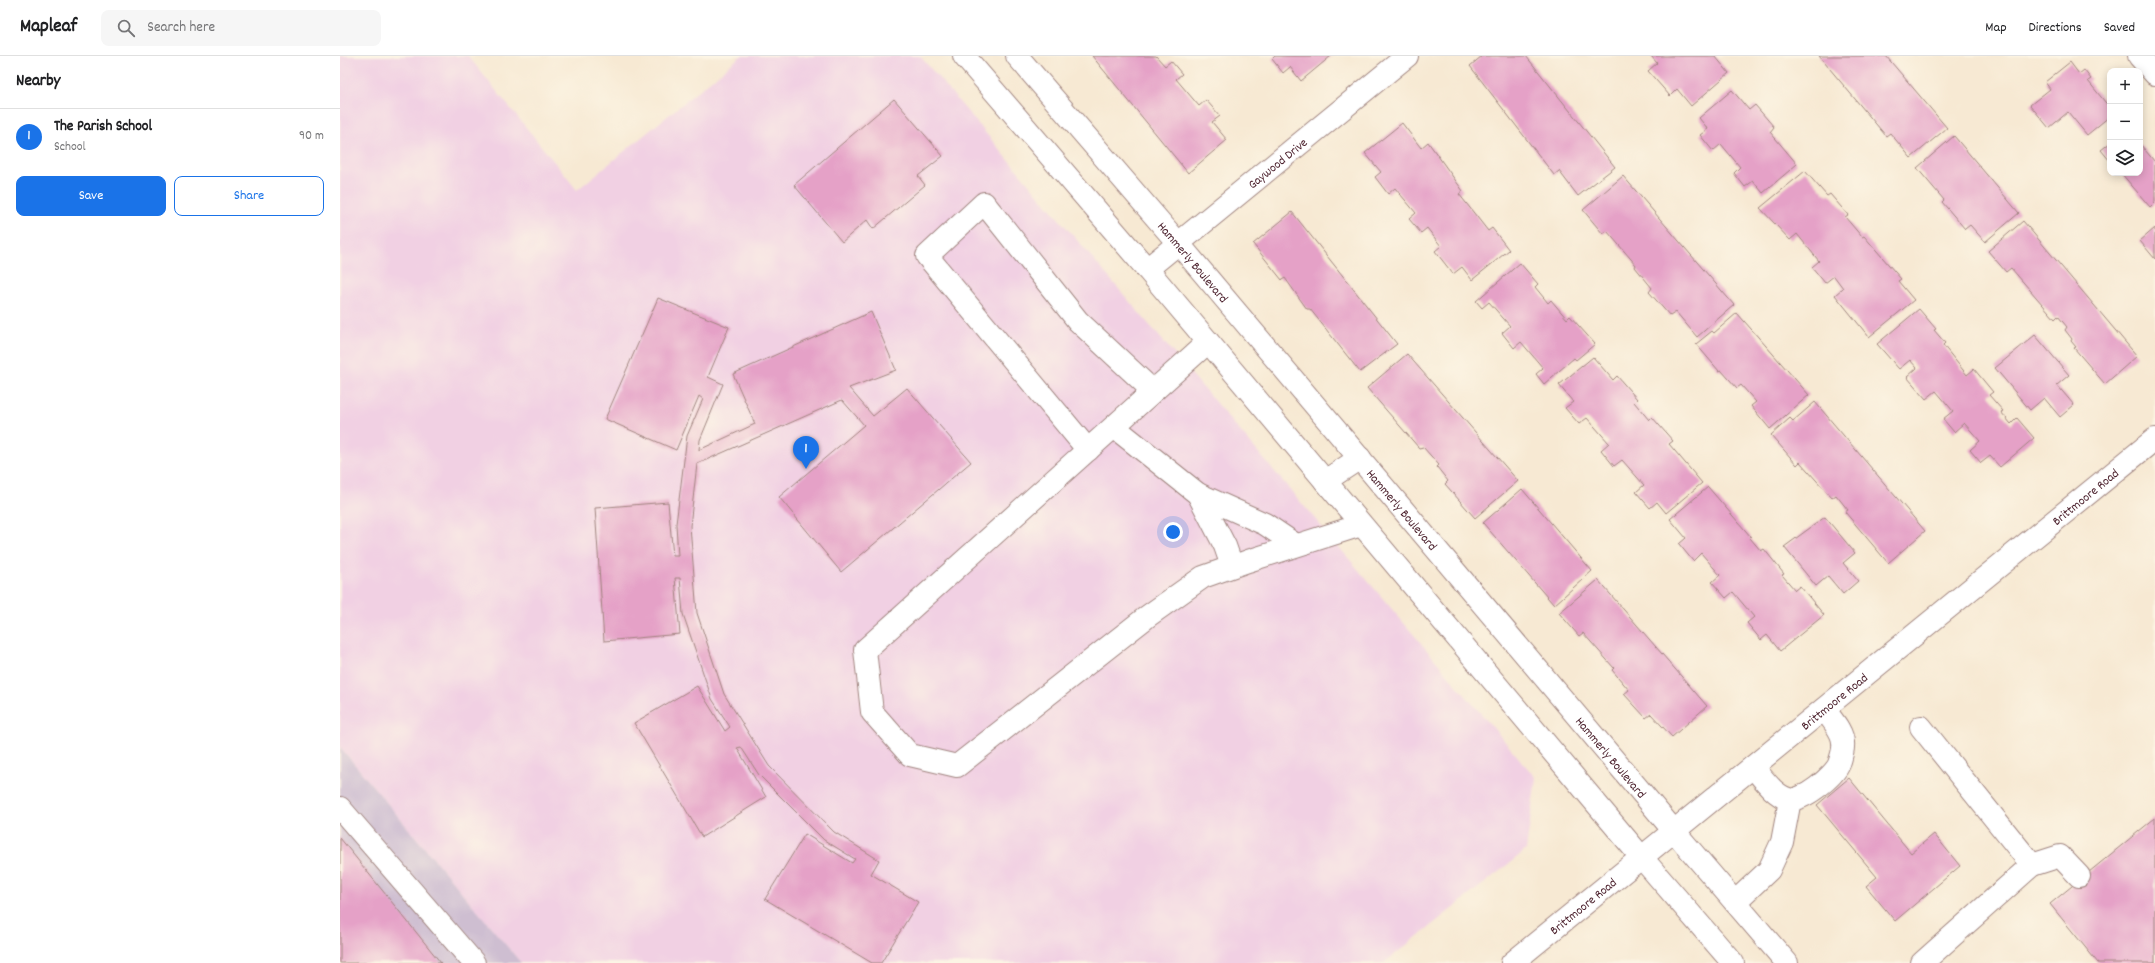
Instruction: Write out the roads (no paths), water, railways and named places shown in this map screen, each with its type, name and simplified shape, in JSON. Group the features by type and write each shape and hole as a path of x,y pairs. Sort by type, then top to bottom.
{"street":[{"path":"964,56 1147,269 1642,858 1733,963"},
{"name":"Hammerly Boulevard","path":"1017,56 1178,243 1787,963"},
{"name":"Gaywood Drive","path":"1147,269 1407,56"},
{"path":"2139,56 2155,74"},
{"path":"1088,450 927,256 984,203 1078,321 1153,392"},
{"path":"1208,342 865,650 872,712 910,754 957,766 1148,616 1203,577 1232,566 1361,525"},
{"path":"1114,427 1198,494 1265,524 1296,545"},
{"name":"Brittmoore Road","path":"1512,963 2155,439"},
{"path":"1325,481 1360,458"},
{"path":"1198,494 1225,546 1232,566"},
{"path":"1753,767 1774,791 1790,800 1805,797 1838,765 1843,744 1841,734 1824,709"},
{"path":"1921,727 2032,865"},
{"path":"1735,902 1769,870 1782,842 1790,800"},
{"path":"340,808 474,963"},
{"path":"1922,963 2032,865 2060,856 2079,876"}],"place":[{"name":"The Parish School","path":"806,469"}]}
